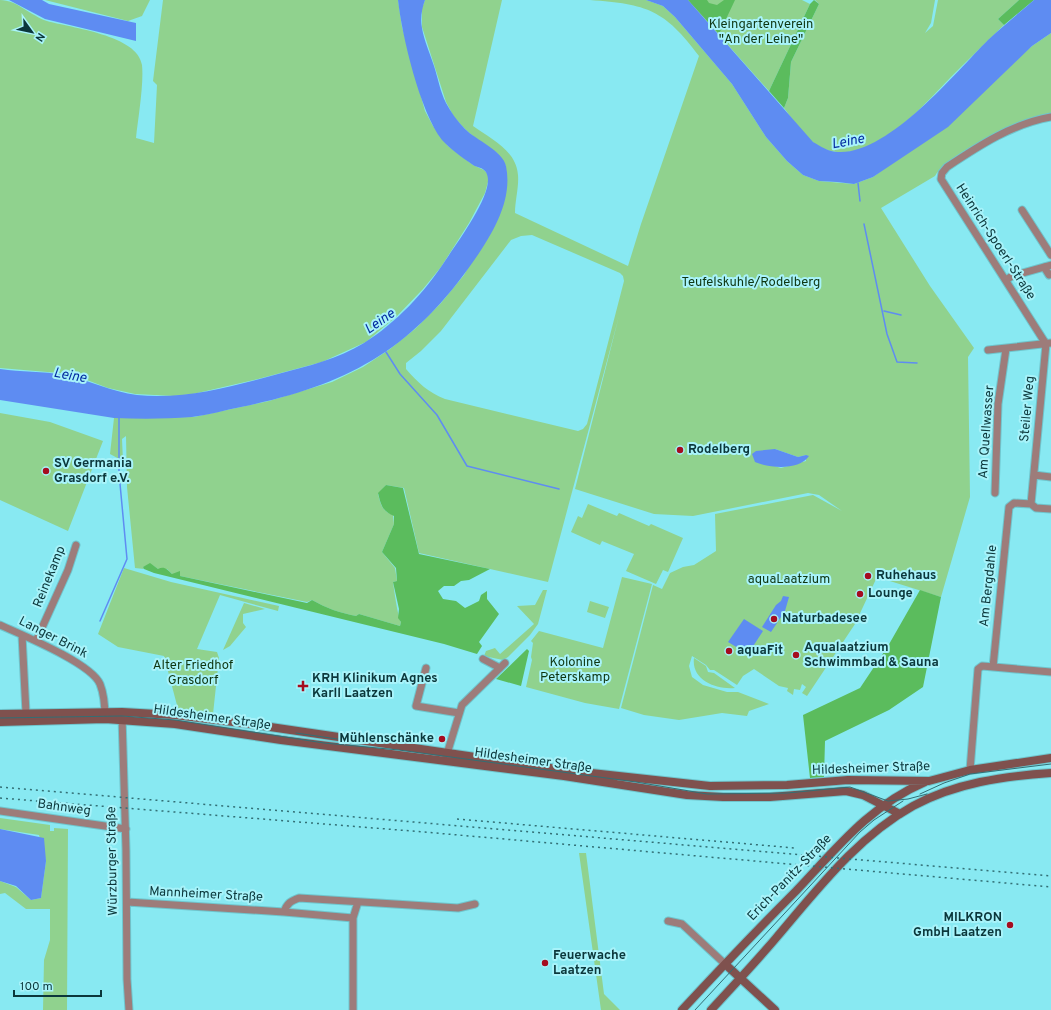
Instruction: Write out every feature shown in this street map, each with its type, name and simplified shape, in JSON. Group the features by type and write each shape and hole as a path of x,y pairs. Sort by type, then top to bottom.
{"street":[{"name":"Heinrich-Spoerl-Straße","path":"1048,344 941,179 942,173 947,167 994,137 1034,120 1051,117"},
{"path":"1022,210 1051,255"},
{"path":"1006,280 1012,276 1048,266 1049,275 1051,274"},
{"path":"988,350 1048,344"},
{"name":"Steiler Weg","path":"1031,504 1048,344"},
{"name":"Am Quellwasser","path":"995,493 998,404 1006,348"},
{"path":"1034,475 1051,477"},
{"name":"Am Bergdahle","path":"993,667 1008,508 1014,503 1031,504"},
{"path":"1031,504 1036,508 1051,509"},
{"name":"Reinekamp","path":"36,641 68,570 76,545"},
{"name":"Langer Brink","path":"0,625 36,641 80,665 93,674 100,684 105,716"},
{"path":"22,635 26,714"},
{"path":"446,757 462,705 468,697 503,665 483,659"},
{"path":"970,770 978,669 982,666 1051,672"},
{"path":"426,668 416,706 459,713"},
{"name":"Hildesheimer Straße","path":"0,714 122,716 175,724 446,757 710,786 787,785 848,780 929,780 970,770 1051,758"},
{"name":"Hildesheimer Straße","path":"0,722 105,716"},
{"name":"Würzburger Straße","path":"122,716 126,829 127,954 130,1010"},
{"name":"Hildesheimer Straße","path":"446,757 687,795 770,797 846,791 864,795 882,805 894,809 900,814"},
{"path":"900,814 932,797 964,786 1001,778 1051,773"},
{"name":"Erich-Panitz-Straße","path":"682,1010 850,834 882,805 898,794 929,780"},
{"name":"Bahnweg","path":"0,811 126,829"},
{"name":"Erich-Panitz-Straße","path":"711,1010 828,877 860,844 900,814"},
{"path":"284,912 286,906 299,898 458,908 475,904"},
{"name":"Mannheimer Straße","path":"127,902 353,918"},
{"path":"353,1010 353,918 358,902"},
{"path":"668,921 682,924 775,1010"}],"green space":[{"path":"0,0 18,5 41,19 102,34 129,46 138,55 142,65 142,91 136,138 154,143 157,85 153,81 163,0 398,0 402,27 425,111 433,126 448,146 473,165 484,170 488,174 488,182 485,193 469,223 441,267 423,289 397,316 366,342 322,362 193,394 174,396 135,394 108,388 71,374 0,368"},
{"path":"45,0 150,0 142,16 128,21"},
{"path":"425,0 502,0 473,126 502,146 513,159 518,175 515,213 628,266 699,56 676,28 653,12 641,7 626,4 590,0 646,0 663,6 675,17 732,84 766,137 787,161 803,175 819,181 854,184 873,177 884,169 1032,46 1051,33 1051,113 1006,129 971,147 955,157 935,176 881,208 930,286 974,348 968,357 970,497 941,597 877,577 855,624 807,696 802,693 806,687 802,684 800,690 794,689 793,695 787,691 788,688 779,686 754,669 743,676 737,685 714,670 710,670 706,665 692,656 689,666 692,677 703,685 727,692 738,692 769,704 749,711 747,716 722,713 679,720 644,715 621,708 653,585 662,589 670,573 683,567 694,565 716,551 715,514 813,495 842,511 819,495 808,493 693,516 654,514 575,489 619,316 548,582 419,553 404,488 386,485 378,494 382,507 386,512 393,515 394,524 382,552 395,568 397,581 393,582 397,610 401,622 400,626 359,614 356,616 339,612 312,600 307,602 180,576 172,574 167,569 158,569 152,565 143,567 144,569 135,568 127,487 126,436 122,439 123,461 110,454 114,418 194,417 269,401 332,382 363,367 390,349 415,329 441,303 464,275 504,202 506,166 497,153 480,142 466,130 454,117 446,102 422,27 422,8","holes":["532,235 620,273 623,276 624,281 587,424 583,429 578,431 445,399 424,387 406,369 406,363 421,351 441,331 511,240 521,236","775,449 798,457 806,455 806,461 781,468 771,465"]},
{"name":"Kleingartenverein \"An der Leine\"","path":"688,0 802,0 810,4 769,91"},
{"path":"688,0 707,0 709,3 717,5 724,0 735,0 719,34"},
{"path":"814,0 819,4 791,62 788,98 784,108 769,91 810,4"},
{"path":"815,0 935,0 931,23 925,33 933,26 938,0 1019,0 998,19 1004,25 910,118 877,142 860,150 842,152 824,149 812,142 784,108 788,98 791,62 819,4"},
{"path":"1019,0 1034,0 1004,25 998,19"},
{"name":"SV Germania Grasdorf e.V.","path":"0,413 50,422 103,441 68,531 0,500"},
{"path":"386,485 403,488 419,554 490,569 469,580 461,581 454,586 444,586 438,591 443,599 456,601 465,608 479,601 481,595 487,591 487,599 499,614 479,642 482,646 477,654 444,644 154,573 144,569 143,567 150,563 158,569 165,568 172,574 180,571 180,576 307,603 312,600 339,612 356,616 359,614 400,626 401,622 398,618 399,609 393,582 397,581 396,568 382,552 394,524 394,516 384,510 378,493"},
{"path":"588,504 617,516 619,513 649,526 651,524 683,538 668,572 663,570 656,584 626,571 634,554 602,541 600,545 571,532 578,516 582,518"},
{"name":"Alter Friedhof Grasdorf","path":"124,568 171,582 279,606 278,611 220,595 197,649 217,652 219,658 213,714 178,709 164,656 118,647 98,634"},
{"name":"Kolonine Peterskamp","path":"622,577 652,584 619,709 585,703 526,687 532,660 533,643 531,641 539,631 603,648"},
{"path":"543,590 547,590 538,624 530,635 503,660 484,656 486,651 495,648 500,654 534,624 517,606 535,605"},
{"path":"920,590 941,597 923,687 889,710 825,741 824,777 810,778 803,715 860,688 888,646"},
{"path":"590,601 609,607 605,618 587,612"},
{"path":"244,603 265,609 243,614 243,623 246,627 230,646 223,650"},
{"path":"527,649 529,651 521,686 496,679"},
{"path":"694,658 706,666 708,672 714,673 735,688 720,687 706,682 696,672"},
{"path":"0,818 50,825 50,831 54,831 54,828 68,829 67,1010 43,1010 44,960 50,940 50,909 26,909 5,893 0,894 0,881 16,887 31,900 41,898 46,861 39,835 0,829"},
{"path":"579,853 586,853 604,994 620,1010 601,1010"}],"water":[{"path":"9,0 42,0 49,4 136,23 136,41 45,19"},
{"path":"398,0 425,0 422,10 421,25 446,103 459,123 500,155 506,166 507,191 500,216 495,227 475,259 451,291 427,317 401,340 374,359 345,374 314,387 279,398 205,415 143,419 114,418 0,400 0,369 64,375 137,395 173,396 209,391 261,379 333,358 354,349 376,335 409,306 437,273 464,233 483,199 487,189 488,180 485,171 473,165 442,140 426,111 413,73 403,33"},
{"path":"646,0 688,0 813,142 835,152 857,149 878,140 899,127 939,91 988,40 1034,0 1051,0 1051,33 1032,46 948,127 873,177 854,184 819,181 803,175 787,161 766,137 732,84 675,17 663,6"},
{"path":"775,449 798,457 806,455 809,456 798,464 784,467 768,466 755,462 752,454 756,451"},
{"name":"Naturbadesee","path":"783,596 789,597 785,611 771,632 762,627"},
{"path":"744,619 763,631 748,654 728,642"},
{"path":"0,829 44,838 46,861 41,898 31,900 16,886 0,881"}],"waterway":[{"path":"858,183 860,201"},
{"path":"864,224 887,334 897,362 917,363"},
{"path":"884,311 901,315"},
{"path":"386,352 400,374 437,415 467,466 559,489"},
{"path":"100,621 127,559 119,473 119,418"}],"tram line":[{"path":"0,718 122,716 175,720 324,743 399,750 636,782 707,794 787,793 850,787 888,801 908,799 927,794"},
{"path":"296,733 351,741"},
{"path":"920,794 944,783 970,774 1051,764"},
{"path":"695,1010 860,832 874,820 903,801"}],"railway":[{"path":"0,787 1051,876"},
{"path":"0,798 424,832 1051,887"},
{"path":"457,819 795,848"}],"place":[{"name":"Rodelberg","path":"680,450"},
{"name":"SV Germania Grasdorf e.V.","path":"46,471"},
{"name":"Ruhehaus","path":"868,576"},
{"name":"Lounge","path":"860,594"},
{"name":"Naturbadesee","path":"774,619"},
{"name":"aquaFit","path":"729,651"},
{"name":"Aqualaatzium Schwimmbad & Sauna","path":"796,655"},
{"name":"KRH Klinikum Agnes Karll Laatzen","path":"303,686"},
{"name":"Mühlenschänke","path":"442,739"},
{"name":"MILKRON GmbH Laatzen","path":"1010,925"},
{"name":"Feuerwache Laatzen","path":"545,963"}],"water label":[{"name":"Leine","path":"848,142"},
{"name":"Leine","path":"380,322"},
{"name":"Leine","path":"70,376"}],"park label":[{"name":"Teufelskuhle/Rodelberg","path":"751,283"},
{"name":"aquaLaatzium","path":"789,580"}]}
